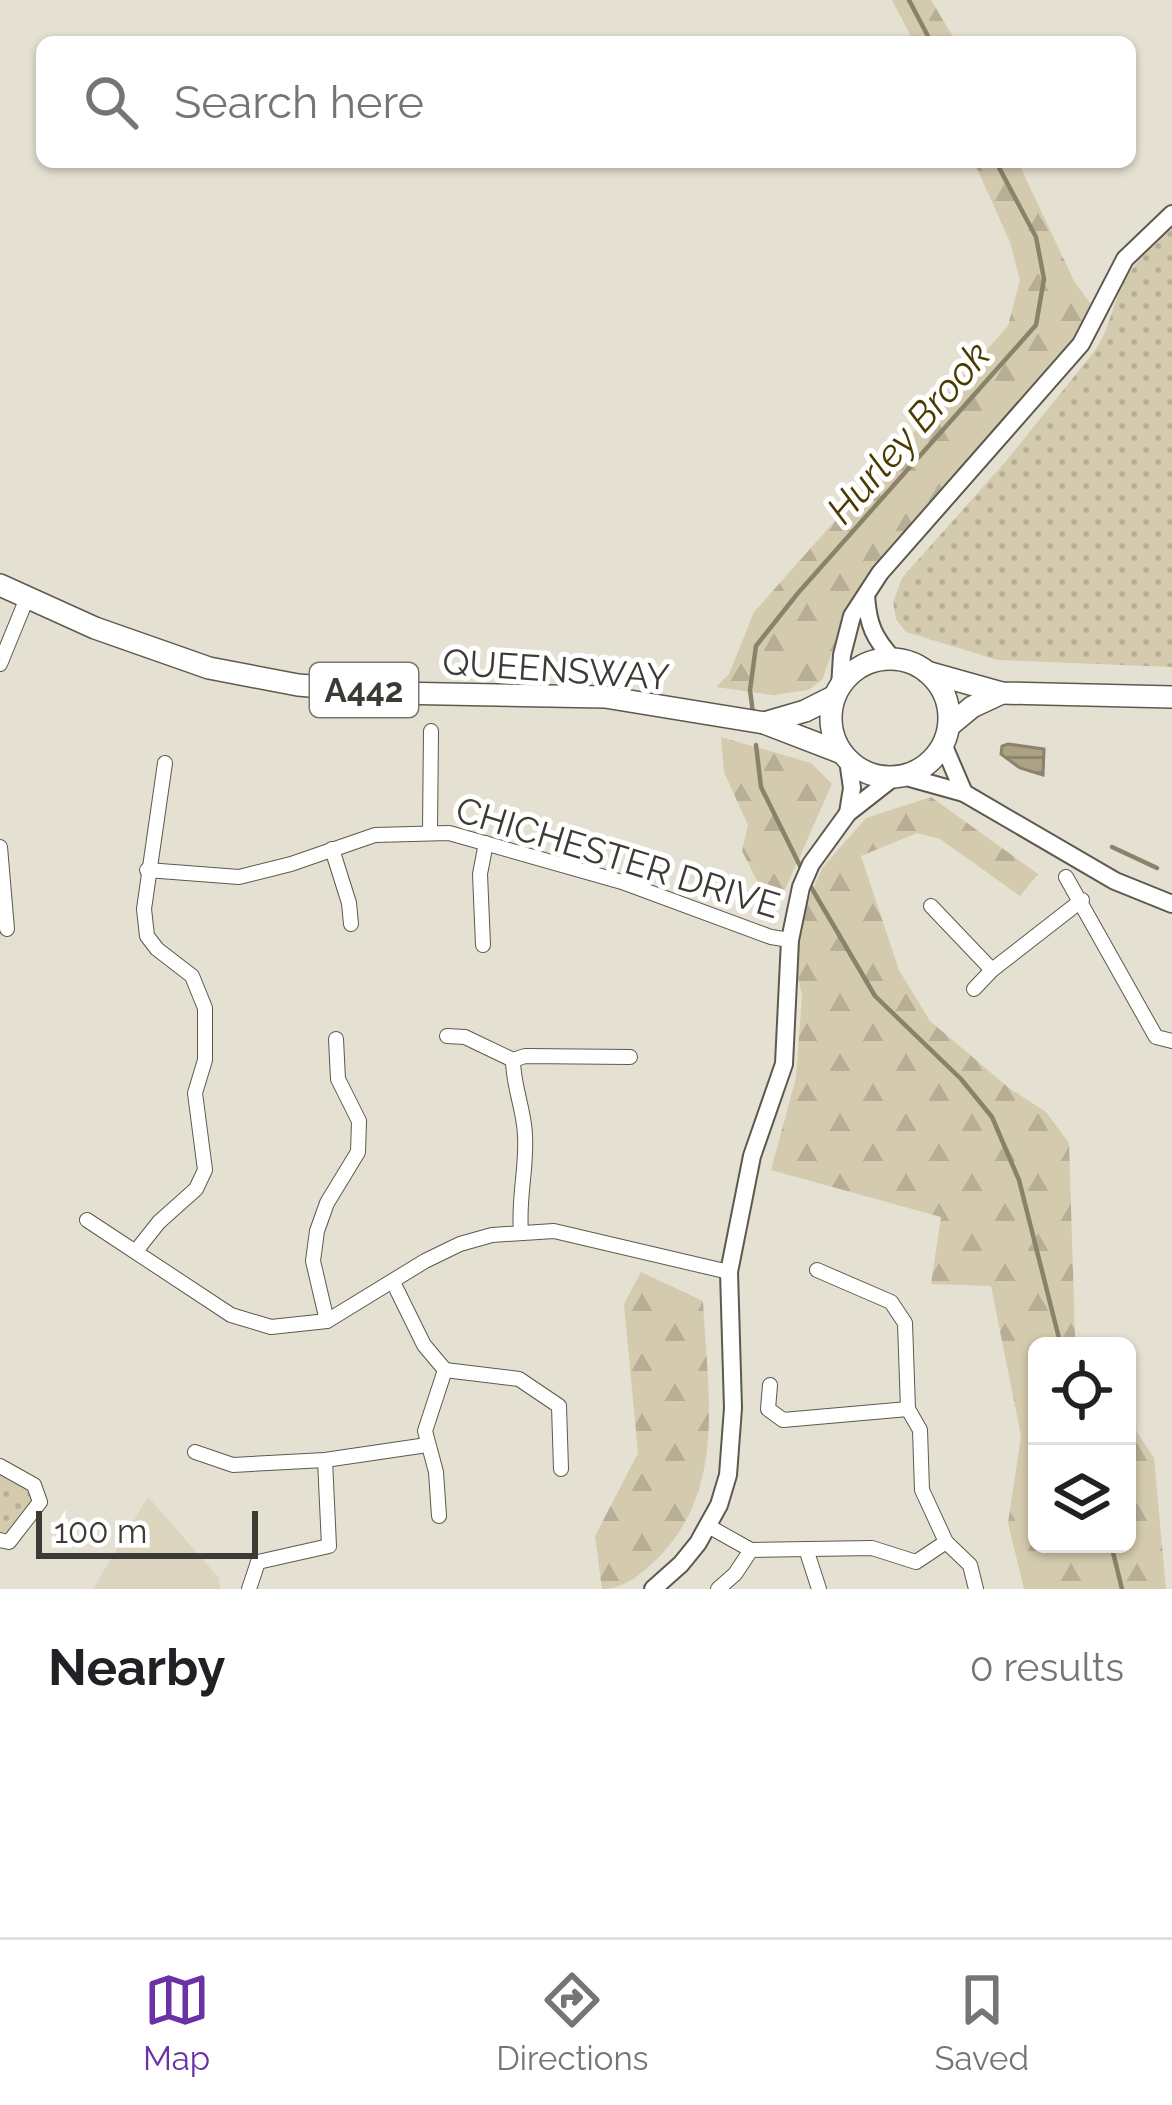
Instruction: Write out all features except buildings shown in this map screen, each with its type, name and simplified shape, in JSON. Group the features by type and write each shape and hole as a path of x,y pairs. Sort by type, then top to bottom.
{"main road":[{"name":"QUEENSWAY","path":"0,586 95,628 209,668 298,685 393,693 605,697 756,722"},
{"path":"893,659 1002,693 1172,697"},
{"name":"A442","path":"756,722 805,711 837,692 854,671 893,659"},
{"path":"926,671 940,686 948,706 946,735"},
{"path":"837,692 831,715 833,735 845,756"},
{"path":"899,776 920,770 971,707 1002,693"},
{"name":"A442","path":"756,722 845,756 877,776 899,776"}],"street":[{"path":"837,692 852,616 880,573 1081,344 1125,259 1172,214"},
{"path":"866,596 875,640 893,659"},
{"path":"0,664 27,598"},
{"path":"430,831 431,731"},
{"path":"946,735 964,793"},
{"path":"845,756 852,788 848,812"},
{"path":"136,1251 159,1222 196,1190 205,1170 195,1093 205,1060 205,1008 193,976 147,936 144,909 165,763"},
{"path":"652,1589 682,1564 708,1526 719,1505 732,1454 729,1272 737,1213 784,1064 790,940 801,887 848,812 899,776 964,793 1115,881 1172,904"},
{"name":"CHICHESTER DRIVE","path":"147,870 238,877 375,835 430,831 622,882 790,940"},
{"path":"483,945 480,874 485,842"},
{"path":"0,847 7,928"},
{"path":"332,849 351,924"},
{"path":"1066,877 1156,1037 1172,1041"},
{"path":"974,988 1082,900"},
{"path":"931,906 992,970"},
{"path":"447,1036 465,1037 513,1060 525,1056 630,1057"},
{"path":"327,1321 314,1261 317,1231 327,1203 358,1152 359,1121 338,1078 336,1040"},
{"path":"513,1060 525,1135 521,1232"},
{"path":"87,1220 231,1316 271,1327 327,1321 460,1244 521,1232 586,1236 729,1272"},
{"path":"817,1270 891,1302 904,1323 908,1409 920,1430 922,1490 946,1542 970,1565 976,1589"},
{"path":"393,1282 424,1345 445,1370 519,1379 559,1406 561,1469"},
{"path":"440,1516 436,1472 425,1431 445,1370"},
{"path":"770,1385 768,1409 783,1420 908,1409"},
{"path":"195,1452 233,1465 325,1460 427,1445"},
{"path":"249,1589 258,1562 328,1546 325,1460"},
{"path":"0,1466 34,1485 40,1502 10,1542 0,1540"},
{"path":"708,1526 751,1550 872,1548 916,1562 946,1542"},
{"path":"718,1589 751,1550"},
{"path":"806,1550 819,1589"}],"shaded area":[{"path":"1002,746 1044,749 1043,775 1020,768 1001,754"},
{"path":"148,1497 219,1578 220,1589 93,1589"}],"green space":[{"path":"892,0 931,0 952,36 911,36"},
{"path":"977,168 1021,168 1074,281 1093,307 1056,369 891,548 851,601 822,680 808,690 773,695 716,687 729,674 754,612 1008,326 1020,280 1010,242"},
{"path":"1172,227 1172,667 998,660 906,632 896,619 893,602 902,578 1007,460 1094,352 1130,272"},
{"path":"721,737 811,763 832,784 774,914 742,851 748,825 724,772"},
{"path":"931,797 1038,874 1020,896 940,839 917,833 861,856 899,970 930,1021 1009,1088 1046,1112 1069,1143 1076,1337 1028,1337 1028,1553 1136,1553 1136,1431 1154,1458 1166,1589 1024,1589 1008,1523 1021,1436 991,1286 931,1284 941,1217 771,1170 796,1078 802,996 790,939 823,867 866,818"},
{"path":"641,1272 703,1301 708,1438 695,1502 680,1531 638,1575 602,1589 595,1536 638,1453 624,1304"},
{"path":"0,1471 31,1493 32,1501 8,1532 0,1532"}],"waterway":[{"name":"Hurley Brook","path":"909,0 928,36"},
{"name":"Hurley Brook","path":"753,713 750,690 756,646 1036,325 1044,279 1036,237 999,168"},
{"name":"Hurley Brook","path":"756,745 761,787 803,872"},
{"path":"1112,847 1157,868"},
{"name":"Hurley Brook","path":"808,882 875,996 961,1079 992,1117 1019,1180 1059,1337"},
{"name":"Hurley Brook","path":"1113,1553 1122,1589"}]}
